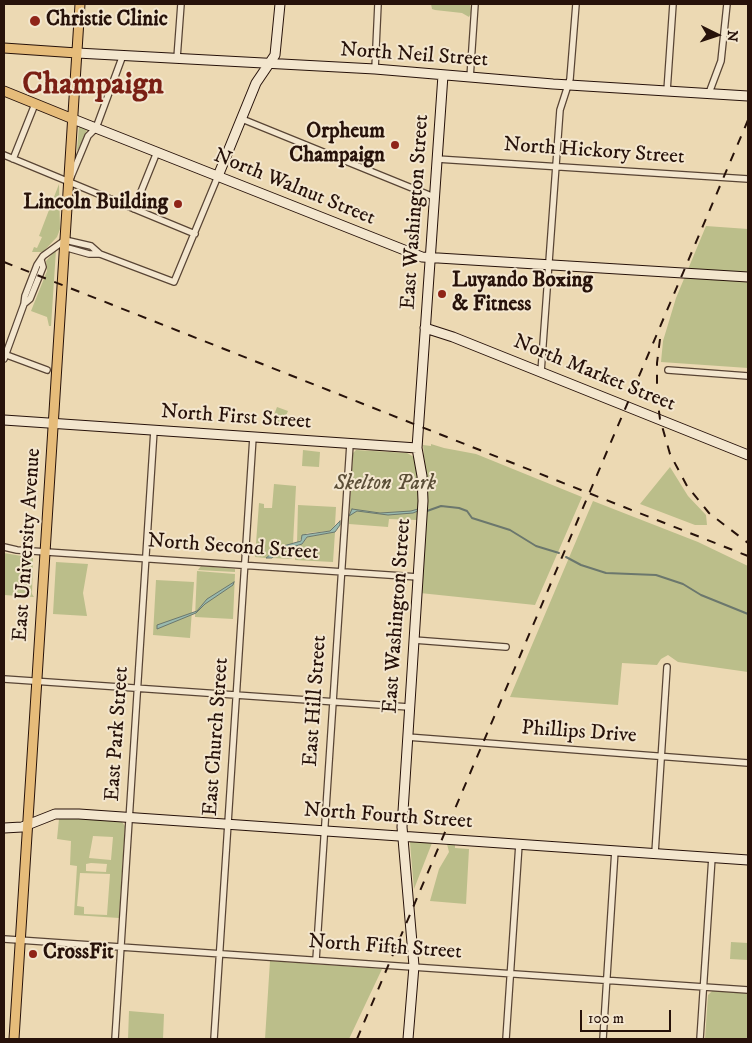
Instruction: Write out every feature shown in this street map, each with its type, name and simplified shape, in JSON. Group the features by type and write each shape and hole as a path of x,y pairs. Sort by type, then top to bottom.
{"main road":[{"name":"East University Avenue","path":"14,1039 80,4"},
{"path":"4,48 77,52"},
{"path":"4,91 73,119"}],"street":[{"path":"177,58 181,4"},
{"path":"46,370 4,356 24,304 25,296 41,260 55,245 91,246 100,254 174,282 256,83 270,63 278,46 280,4"},
{"path":"374,69 378,4"},
{"path":"470,78 476,4"},
{"path":"541,372 560,110 572,64 576,4"},
{"path":"667,91 673,4"},
{"path":"709,93 721,61 727,4"},
{"name":"North Neil Street","path":"77,52 374,69 470,78 748,96"},
{"path":"69,182 88,135 96,128 123,55"},
{"name":"East Washington Street","path":"408,1039 414,966 401,836 423,487 417,448 443,75"},
{"path":"13,159 35,104"},
{"name":"North Walnut Street","path":"73,119 422,257 748,277"},
{"path":"242,119 434,197"},
{"path":"134,209 157,152"},
{"path":"4,156 195,234"},
{"name":"North Hickory Street","path":"437,159 748,178"},
{"name":"North Market Street","path":"425,328 748,455"},
{"path":"668,370 748,376"},
{"name":"North First Street","path":"4,420 417,448"},
{"name":"East Park Street","path":"115,1039 154,430"},
{"name":"East Church Street","path":"214,1039 253,437"},
{"name":"East Hill Street","path":"316,960 350,444"},
{"name":"North Second Street","path":"4,548 418,578"},
{"path":"414,640 506,647"},
{"path":"655,853 667,667"},
{"path":"4,679 409,706"},
{"name":"Phillips Drive","path":"407,737 748,763"},
{"name":"North Fourth Street","path":"4,828 27,825 47,816 63,813 748,860"},
{"path":"506,1039 518,844"},
{"path":"603,1039 615,850"},
{"path":"700,1039 712,857"},
{"name":"North Fifth Street","path":"4,939 748,990"}],"green space":[{"path":"431,4 470,4 471,13 469,17 462,13 435,10 432,9"},
{"path":"79,126 87,130 77,150"},
{"path":"59,184 60,229 57,237 43,252 32,252 34,247 37,248 42,237 39,236"},
{"path":"706,226 748,229 748,368 661,362 663,341 676,298"},
{"path":"56,250 51,326 49,326 47,317 31,311 47,271 46,261"},
{"path":"277,407 288,411 281,427 271,423"},
{"path":"431,444 476,454 582,497 535,605 420,593 426,480 423,445 431,446"},
{"path":"303,450 320,452 319,467 302,466"},
{"name":"Skelton Park","path":"356,450 407,453 414,457 420,488 418,520 389,519 388,527 349,524 353,453"},
{"path":"670,467 688,496 706,515 707,525 695,525 640,504"},
{"path":"274,484 296,486 293,544 280,547 266,558 255,557 259,503 264,504 264,508 272,508"},
{"path":"593,501 698,542 748,566 748,672 678,662 668,655 661,659 657,665 622,663 618,705 510,697"},
{"path":"298,505 336,507 335,525 330,531 307,533 297,543"},
{"path":"335,532 333,562 295,560 296,546 302,544 307,537"},
{"path":"292,548 292,559 272,558 280,551"},
{"path":"4,553 33,558 32,594 34,597 4,595"},
{"path":"56,562 88,564 83,593 87,616 53,614"},
{"path":"201,566 235,569 235,572 198,570"},
{"path":"197,571 235,574 233,619 195,617"},
{"path":"156,580 194,582 190,638 153,635"},
{"path":"75,818 122,822 125,826 119,918 74,915 77,866 70,865 71,841 57,839 59,819","holes":["93,836 113,837 111,860 89,858","86,864 107,864 106,872 86,871","80,873 110,874 107,915 84,914 84,907 77,906"]},
{"path":"410,842 432,843 414,889 411,855"},
{"path":"447,844 455,844 455,848 469,849 466,904 430,901 439,869 449,852"},
{"path":"731,942 748,943 748,960 730,959"},
{"path":"270,961 382,969 349,1039 265,1039"},
{"path":"713,990 748,992 748,1039 705,1039 708,995"},
{"path":"129,1011 164,1014 163,1039 128,1039"}],"water":[{"path":"352,509 380,513 418,509 418,511 388,515 357,511 349,516"},
{"path":"340,521 340,525 335,532 307,537 302,544 280,551 272,558 266,558 280,547 301,541 302,535 330,531"},
{"path":"234,582 233,585 205,604 196,613 157,629 157,625 197,611 207,599"}],"waterway":[{"path":"427,511 441,506 459,508 467,511 472,518 510,530 536,546 559,553"},
{"path":"566,557 581,565 606,573 656,575 683,584 701,595 748,614"}],"railway":[{"path":"357,1039 748,120"},
{"path":"4,262 748,556"},
{"path":"660,339 657,363 657,397 660,419 670,454 687,486 709,513 748,543"}],"place":[{"name":"Christie Clinic","path":"35,21"},
{"name":"Orpheum Champaign","path":"395,145"},
{"name":"Lincoln Building","path":"178,204"},
{"name":"Luyando Boxing & Fitness","path":"442,294"},
{"name":"CrossFit","path":"33,954"}],"district":[{"name":"Champaign","path":"93,87"}]}
